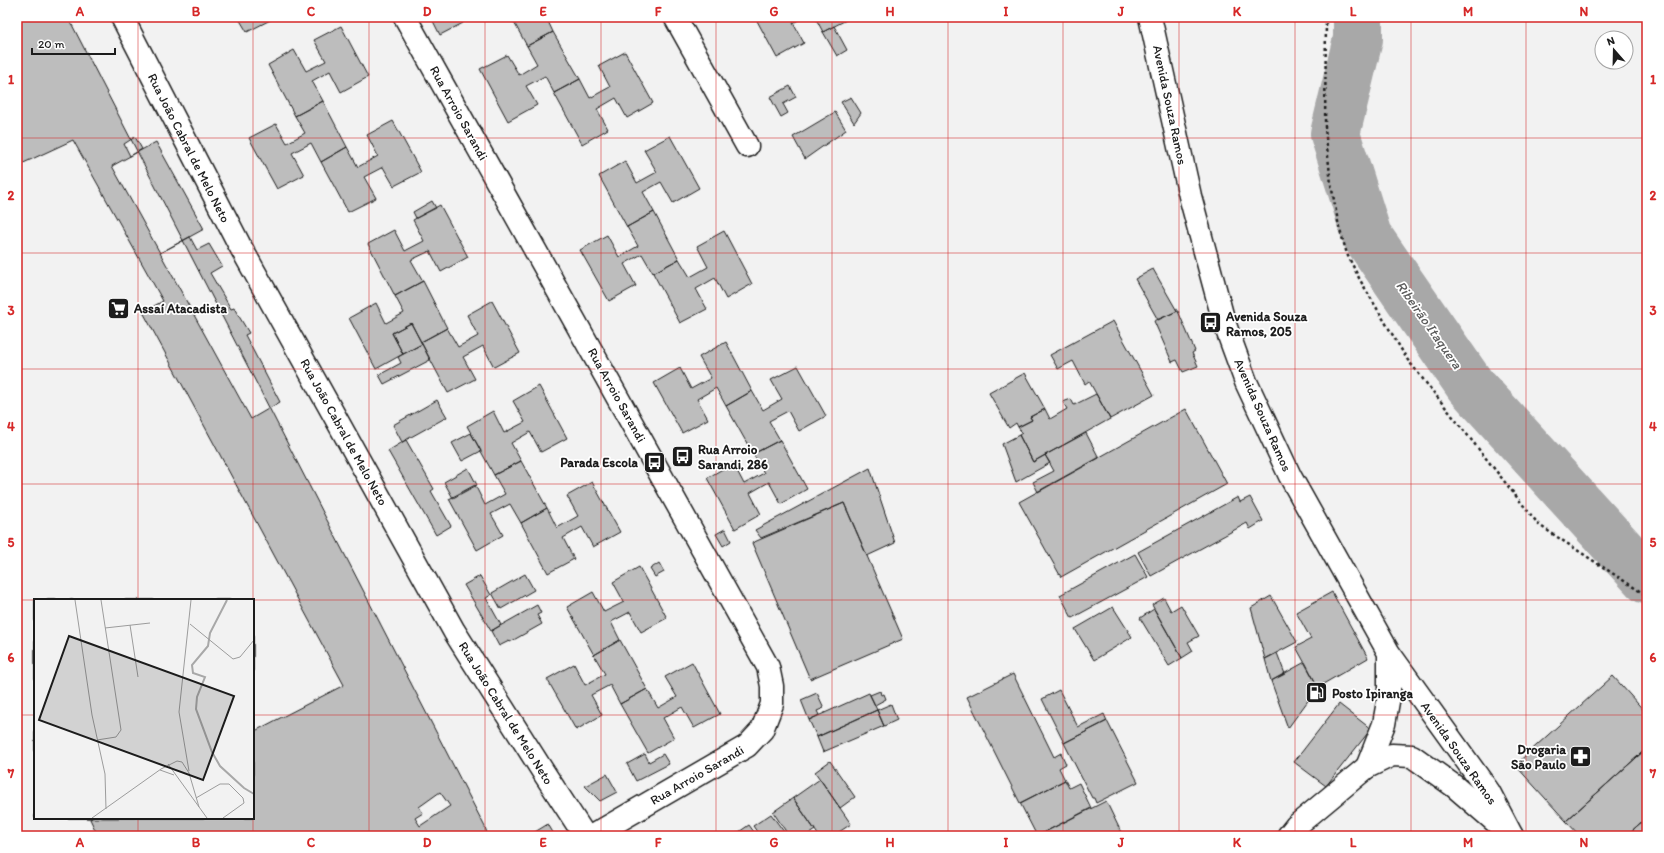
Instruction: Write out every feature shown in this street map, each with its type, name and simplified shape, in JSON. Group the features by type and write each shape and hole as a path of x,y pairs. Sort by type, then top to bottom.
{"street":[{"name":"Rua João Cabral de Melo Neto","path":"122,17 239,244 450,624 585,836"},
{"name":"Rua Arroio Sarandi","path":"405,17 768,667 772,686 772,704 762,730 746,746 592,836"},
{"path":"675,17 747,146"},
{"name":"Avenida Souza Ramos","path":"1150,17 1190,196 1224,322 1246,382 1290,476 1389,653 1488,792 1512,836"},
{"name":"Avenida Souza Ramos","path":"1367,767 1384,724 1388,703 1389,653"},
{"name":"Avenida Souza Ramos","path":"1298,833 1367,767 1392,755 1412,756 1454,786 1512,836"}],"path":[{"path":"1326,17 1325,128 1331,184 1339,227 1347,254 1360,280 1407,359 1539,525 1647,596"}],"building":[{"name":"Assaí Atacadista","path":"17,17 68,17 485,827 488,836 17,836"},
{"path":"238,17 276,17 247,32"},
{"path":"431,17 460,17 463,23 440,35"},
{"path":"511,17 546,17 553,32 527,46"},
{"path":"755,17 804,17 793,23 804,43 777,58"},
{"path":"815,17 849,17 850,18 823,32"},
{"path":"341,26 368,77 341,92 330,71 312,81 323,101 295,116 268,65 294,50 306,71 326,61 314,40"},
{"path":"834,26 847,50 837,56 823,32"},
{"path":"553,32 580,79 554,93 545,76 526,86 537,105 508,121 480,69 507,55 519,75 537,64 527,46"},
{"path":"625,52 653,103 627,118 616,98 597,109 608,129 582,144 554,93 580,79 590,98 610,87 599,66"},
{"path":"790,86 796,97 783,104 788,113 781,117 770,97"},
{"path":"851,97 861,113 854,123 841,102"},
{"path":"323,101 347,147 321,162 311,143 292,153 304,175 277,189 249,138 276,124 287,143 305,133 295,116"},
{"path":"835,112 846,130 805,159 793,137"},
{"path":"393,121 421,172 394,186 383,167 364,177 376,198 348,212 321,162 347,147 358,167 378,156 367,135"},
{"path":"670,136 699,188 673,203 661,182 643,192 654,212 627,227 599,176 625,161 637,183 657,172 644,150"},
{"path":"135,137 142,149 130,156 124,144"},
{"path":"73,140 163,301 143,312 344,685 254,731 254,599 34,599 34,819 90,819 98,836 17,836 17,166"},
{"path":"156,142 204,229 160,253 112,166"},
{"path":"432,201 436,208 416,218 413,212"},
{"path":"440,205 468,257 441,272 430,251 411,260 423,281 395,296 368,244 394,230 405,251 424,241 413,220"},
{"path":"654,212 679,259 653,273 642,254 624,264 636,286 609,301 580,250 607,235 619,257 638,246 627,227"},
{"path":"724,231 752,284 726,299 715,278 696,289 707,309 680,323 653,273 679,259 690,277 708,267 697,246"},
{"path":"190,237 197,250 209,244 222,266 210,273 231,309 234,308 249,333 245,335 280,402 251,419 160,253"},
{"path":"1153,269 1177,311 1158,320 1135,279"},
{"path":"423,281 447,328 421,342 411,323 392,333 403,354 376,369 349,318 376,303 386,323 404,313 395,296"},
{"path":"492,301 520,353 494,367 483,346 463,357 475,379 448,393 421,342 447,328 458,347 478,336 467,315"},
{"path":"1178,311 1195,351 1192,353 1198,366 1183,372 1177,360 1172,362 1154,321"},
{"path":"1113,321 1154,395 1110,419 1089,381 1085,384 1073,361 1058,369 1050,355"},
{"path":"411,323 422,344 403,354 392,333"},
{"path":"726,342 752,391 726,406 716,388 697,399 708,419 682,433 654,383 680,368 691,389 711,378 699,357"},
{"path":"422,344 430,360 384,384 379,375 401,363 398,357"},
{"path":"798,366 826,416 799,431 788,411 769,421 780,440 753,454 726,406 752,391 763,410 782,399 771,380"},
{"path":"1025,373 1045,409 1030,417 1032,420 1018,427 1016,423 1009,428 989,393"},
{"path":"539,386 567,438 541,452 530,432 511,443 521,461 494,475 467,426 493,411 504,433 525,422 513,401"},
{"path":"1096,394 1110,419 1033,462 1019,435 1022,433 1018,427 1032,420 1030,417 1045,409 1050,419 1067,409 1063,402 1071,399 1074,405"},
{"path":"437,400 447,417 402,442 393,425"},
{"path":"1186,409 1227,484 1061,577 1019,502"},
{"path":"471,433 481,451 462,461 452,443"},
{"path":"1086,433 1099,458 1038,492 1033,482 1054,471 1045,455"},
{"path":"1019,435 1033,462 1045,455 1050,463 1016,482 1002,444"},
{"path":"406,440 434,489 431,491 451,526 436,535 388,451"},
{"path":"780,440 807,489 781,504 769,482 750,493 761,514 735,529 707,478 733,463 744,484 764,473 753,454"},
{"path":"521,461 547,508 521,523 510,504 491,514 503,535 477,550 449,499 475,485 485,505 505,494 494,475"},
{"path":"468,468 477,485 453,498 444,482"},
{"path":"870,468 895,543 867,556 844,503 761,538 755,530"},
{"path":"592,482 620,532 593,547 582,527 563,538 574,559 548,573 521,523 547,508 557,528 578,516 567,496"},
{"path":"1238,497 1240,502 1250,497 1263,521 1250,529 1247,523 1151,576 1138,552"},
{"path":"844,503 903,639 810,679 752,543"},
{"path":"725,529 731,541 723,546 716,534"},
{"path":"1135,554 1148,577 1072,618 1060,595"},
{"path":"659,563 664,572 655,577 650,569"},
{"path":"639,567 667,618 641,632 630,612 611,622 620,640 594,655 567,607 593,592 604,612 624,602 613,582"},
{"path":"525,574 534,590 501,609 492,593"},
{"path":"480,576 491,595 486,598 501,625 491,631 464,585"},
{"path":"1332,592 1368,658 1318,687 1296,647 1311,639 1296,612"},
{"path":"1271,596 1297,642 1265,659 1251,608"},
{"path":"1164,598 1171,611 1181,605 1199,636 1188,642 1193,651 1182,658 1152,605"},
{"path":"537,605 541,613 537,615 542,624 510,642 509,641 499,646 491,631"},
{"path":"1113,607 1132,637 1094,660 1075,629"},
{"path":"1154,609 1182,658 1169,666 1140,618"},
{"path":"620,640 647,689 620,704 610,685 591,695 602,715 576,730 547,679 574,664 585,685 605,674 594,655"},
{"path":"1277,653 1285,674 1271,681 1265,659"},
{"path":"692,662 720,714 694,728 682,707 663,718 674,738 648,753 620,704 647,689 658,708 677,697 665,677"},
{"path":"1305,662 1318,687 1288,728 1271,681"},
{"path":"1013,674 1054,757 1061,753 1066,764 1059,768 1065,780 1020,803 967,697"},
{"name":"Drogaria São Paulo","path":"1613,676 1647,714 1647,748 1566,821 1515,765"},
{"path":"1059,690 1078,727 1104,714 1107,721 1064,743 1042,699"},
{"path":"880,691 881,695 884,694 886,699 875,705 870,695"},
{"path":"817,693 824,708 817,711 819,715 809,720 801,700"},
{"path":"869,693 877,710 817,737 809,720"},
{"path":"891,704 897,720 884,726 877,710"},
{"path":"1339,704 1371,729 1326,786 1294,762"},
{"path":"877,710 884,726 823,752 817,737"},
{"path":"1107,721 1138,782 1096,803 1064,743"},
{"path":"1647,748 1647,817 1626,836 1580,836 1566,821"},
{"path":"645,754 649,762 663,754 669,764 636,781 627,764"},
{"path":"830,761 855,797 840,808 815,772"},
{"path":"607,774 617,792 600,801 585,786"},
{"path":"820,779 851,824 833,836 819,836 793,798"},
{"path":"1065,780 1069,788 1079,783 1091,808 1037,836 1020,803"},
{"path":"440,792 450,806 420,826 415,818 423,813 419,807"},
{"path":"793,798 815,830 806,836 789,836 773,812"},
{"path":"1106,801 1123,836 1042,836 1041,834"},
{"path":"771,814 787,836 760,836 753,826"},
{"path":"1647,817 1647,836 1626,836"},
{"path":"548,824 555,836 530,835"},
{"path":"749,825 757,836 733,836"}],"waterway":[{"name":"Ribeirão Itaquera","path":"1358,17 1358,39 1335,134 1367,236 1470,385 1647,579"}],"place":[{"name":"Assaí Atacadista","path":"118,308"},
{"name":"Avenida Souza Ramos, 205","path":"1210,323"},
{"name":"Rua Arroio Sarandi, 286","path":"683,456"},
{"name":"Parada Escola","path":"654,462"},
{"name":"Posto Ipiranga","path":"1317,693"},
{"name":"Drogaria São Paulo","path":"1581,756"}]}
